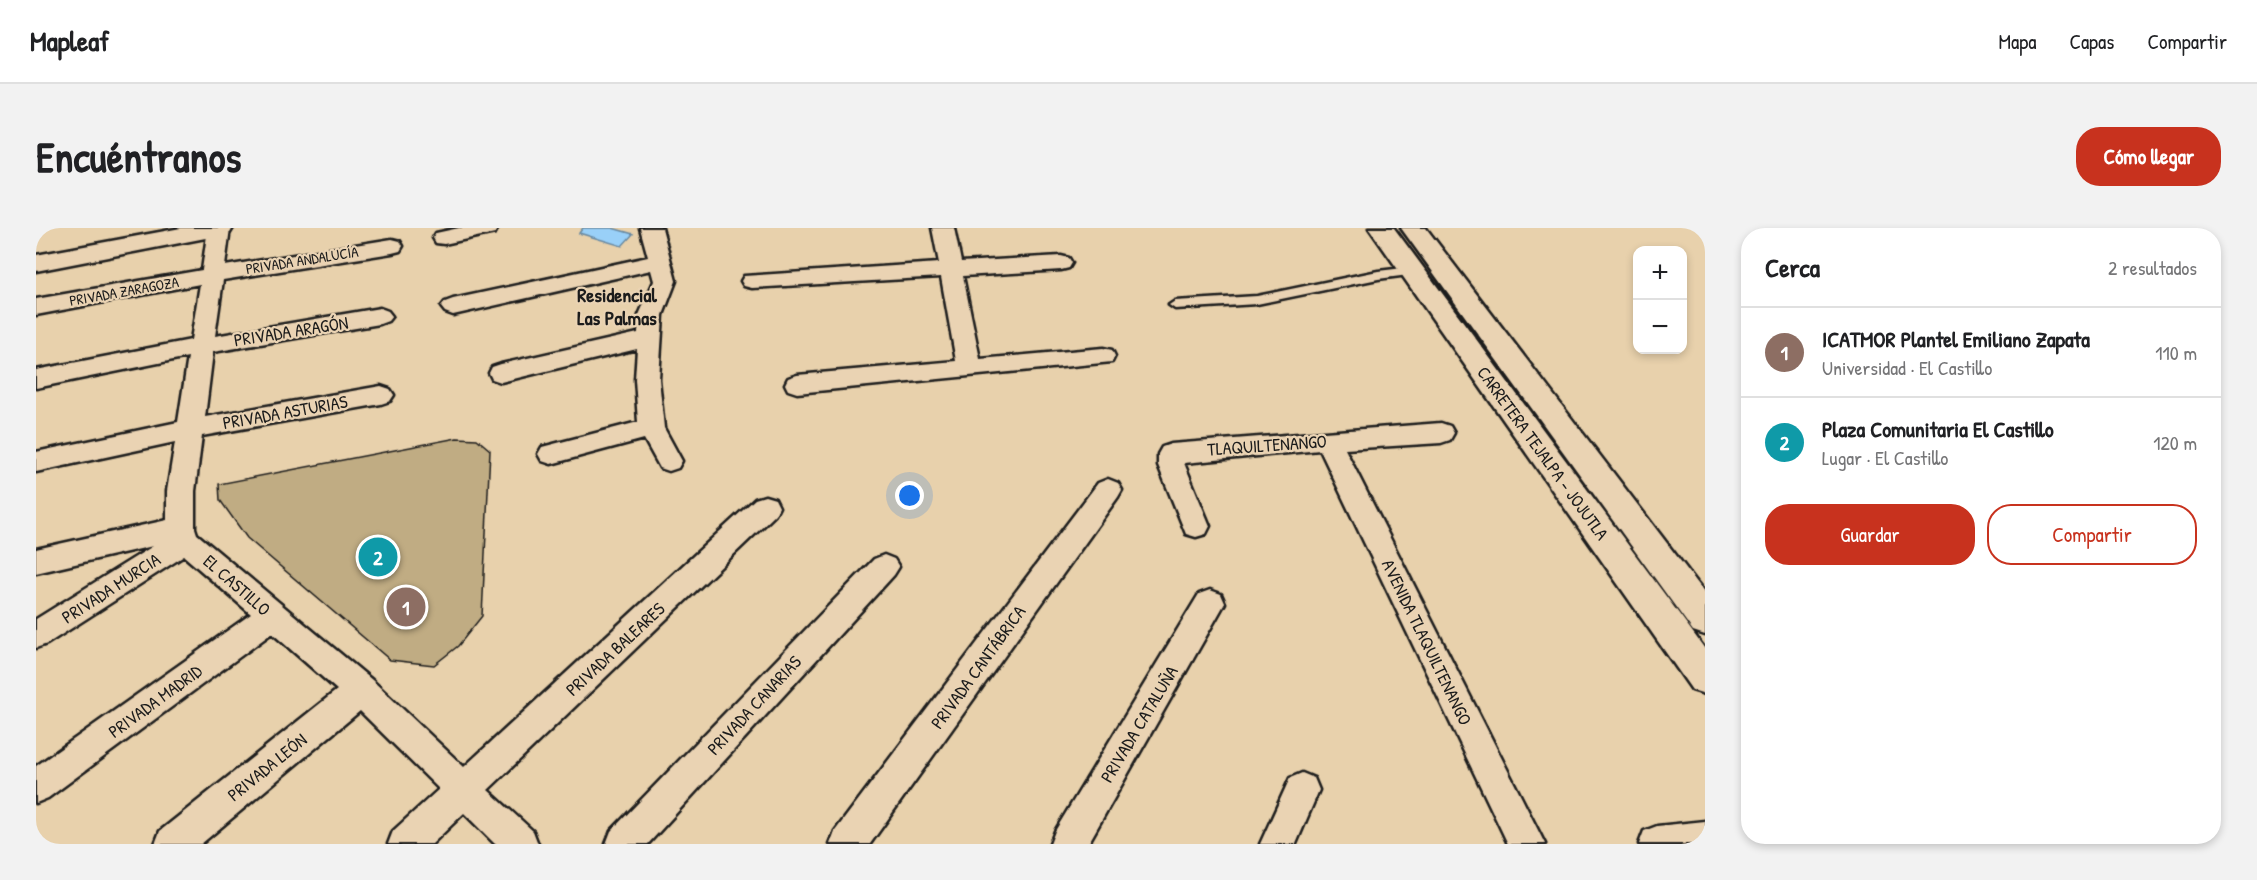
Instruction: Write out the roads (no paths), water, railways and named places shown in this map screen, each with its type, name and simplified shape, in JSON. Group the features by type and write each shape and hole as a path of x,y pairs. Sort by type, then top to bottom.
{"main road":[{"path":"36,264 220,228"},
{"name":"CARRETERA TEJALPA - JOJUTLA","path":"1381,228 1705,678"},
{"name":"CARRETERA TEJALPA - JOJUTLA","path":"1413,228 1705,620"}],"street":[{"path":"36,561 183,534 181,491 220,228"},
{"path":"444,237 487,228"},
{"path":"651,228 665,281 651,315 647,379 651,428 669,461"},
{"path":"943,228 970,369"},
{"name":"PRIVADA ANDALUCÍA","path":"212,275 392,246"},
{"path":"453,307 661,261"},
{"path":"752,281 1060,262"},
{"name":"PRIVADA ZARAGOZA","path":"36,307 212,275"},
{"name":"PRIVADA ARAGÓN","path":"36,379 202,346 380,316"},
{"path":"501,373 649,338"},
{"path":"797,384 1103,356"},
{"name":"PRIVADA ASTURIAS","path":"36,462 190,429 381,395"},
{"path":"551,454 651,428"},
{"name":"TLAQUILTENANGO","path":"1196,526 1171,465 1170,454 1441,433"},
{"name":"AVENIDA TLAQUILTENANGO","path":"1328,440 1527,844"},
{"name":"PRIVADA CANTÁBRICA","path":"848,844 1108,490"},
{"name":"PRIVADA BALEARES","path":"406,844 765,507"},
{"name":"EL CASTILLO","path":"183,534 361,690 520,844"},
{"name":"PRIVADA MURCIA","path":"36,635 183,534"},
{"name":"PRIVADA CANARIAS","path":"624,844 884,567"},
{"name":"PRIVADA CATALUÑA","path":"1068,844 1210,603"},
{"name":"PRIVADA MADRID","path":"36,786 273,615"},
{"name":"PRIVADA LEÓN","path":"174,844 361,690"},
{"path":"1278,844 1302,790"},
{"path":"1657,844 1705,839"}],"lane":[{"path":"1175,305 1257,300 1378,275 1412,271"}],"water":[{"path":"583,228 612,228 633,234 622,246 579,233"}],"place":[{"name":"Plaza Comunitaria El Castillo","path":"378,557"},
{"name":"ICATMOR Plantel Emiliano Zapata","path":"406,607"}],"district":[{"name":"Residencial Las Palmas","path":"617,306"}]}
